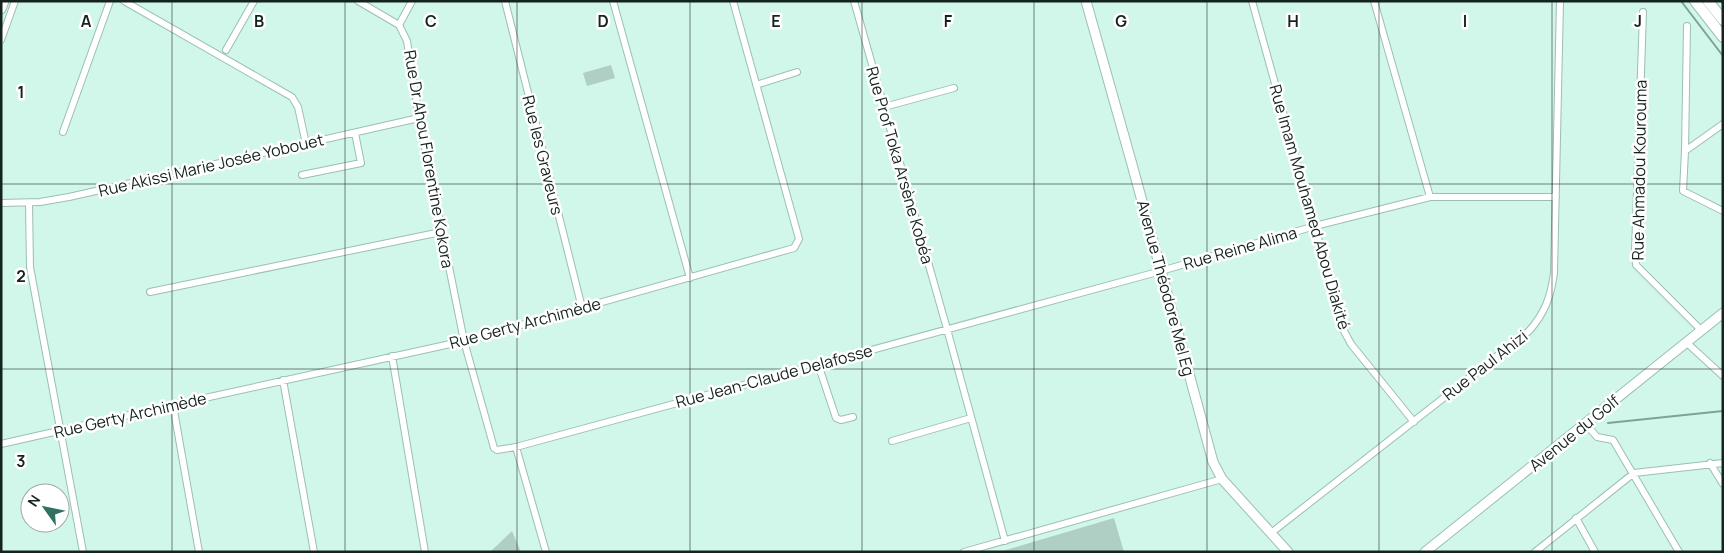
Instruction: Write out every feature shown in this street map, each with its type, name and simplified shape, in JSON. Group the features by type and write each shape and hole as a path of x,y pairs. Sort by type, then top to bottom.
{"highway":[{"path":"1695,1 1723,37"},
{"path":"1708,1 1723,20"}],"main road":[{"path":"1,9 4,1"},
{"name":"Avenue Théodore Mel Eg","path":"1086,1 1213,462 1222,479 1288,552"},
{"name":"Avenue du Golf","path":"1425,552 1723,313"}],"street":[{"path":"1,40 15,1"},
{"path":"63,132 110,1"},
{"path":"124,1 292,97 298,107 306,144"},
{"path":"226,50 254,1"},
{"path":"358,1 399,25 412,1"},
{"name":"Rue les Graveurs","path":"504,1 582,308"},
{"path":"613,1 690,278"},
{"name":"Rue Gerty Archimède","path":"1,444 173,404 464,341 792,249 799,239 732,1"},
{"name":"Rue Prof Toka Arsène Kobéa","path":"854,1 1005,541"},
{"name":"Rue Imam Mouhamed Abou Diakité","path":"1252,1 1347,338 1414,422"},
{"path":"1374,1 1430,197"},
{"name":"Rue Paul Ahizi","path":"1271,533 1529,331 1540,318 1552,291 1554,273 1560,1"},
{"name":"Rue Ahmadou Kourouma","path":"1643,12 1636,265 1702,331"},
{"name":"Rue Dr Ahou Florentine Kokora","path":"399,25 407,41 419,118 464,341"},
{"path":"1687,26 1683,191 1723,211"},
{"path":"756,85 797,72"},
{"path":"884,107 954,88"},
{"name":"Rue Akissi Marie Josée Yobouet","path":"1,203 69,197 419,118"},
{"path":"1685,151 1723,124"},
{"path":"302,175 361,163 356,133"},
{"name":"Rue Reine Alima","path":"1161,270 1315,226 1430,197 1556,197"},
{"path":"29,202 30,266 62,430 83,552"},
{"path":"150,292 441,232"},
{"name":"Rue Jean-Claude Delafosse","path":"464,341 494,448 497,450 516,447 1161,270"},
{"path":"1687,342 1723,376"},
{"path":"392,356 425,552"},
{"path":"818,364 836,418 840,420 853,417"},
{"path":"283,380 314,552"},
{"path":"173,404 199,552"},
{"path":"892,441 971,418"},
{"path":"1585,423 1597,437 1613,440 1679,552"},
{"path":"516,447 544,550"},
{"path":"1535,552 1634,473 1723,462"},
{"path":"1710,463 1723,484"},
{"path":"964,552 1222,479"},
{"path":"1576,518 1595,552"}],"shaded area":[{"path":"611,65 615,78 587,86 583,73"},
{"path":"1114,518 1124,552 999,552"},
{"path":"512,531 521,552 490,552"}],"waterway":[{"path":"1681,1 1723,56"},
{"path":"1608,423 1723,411"}]}
